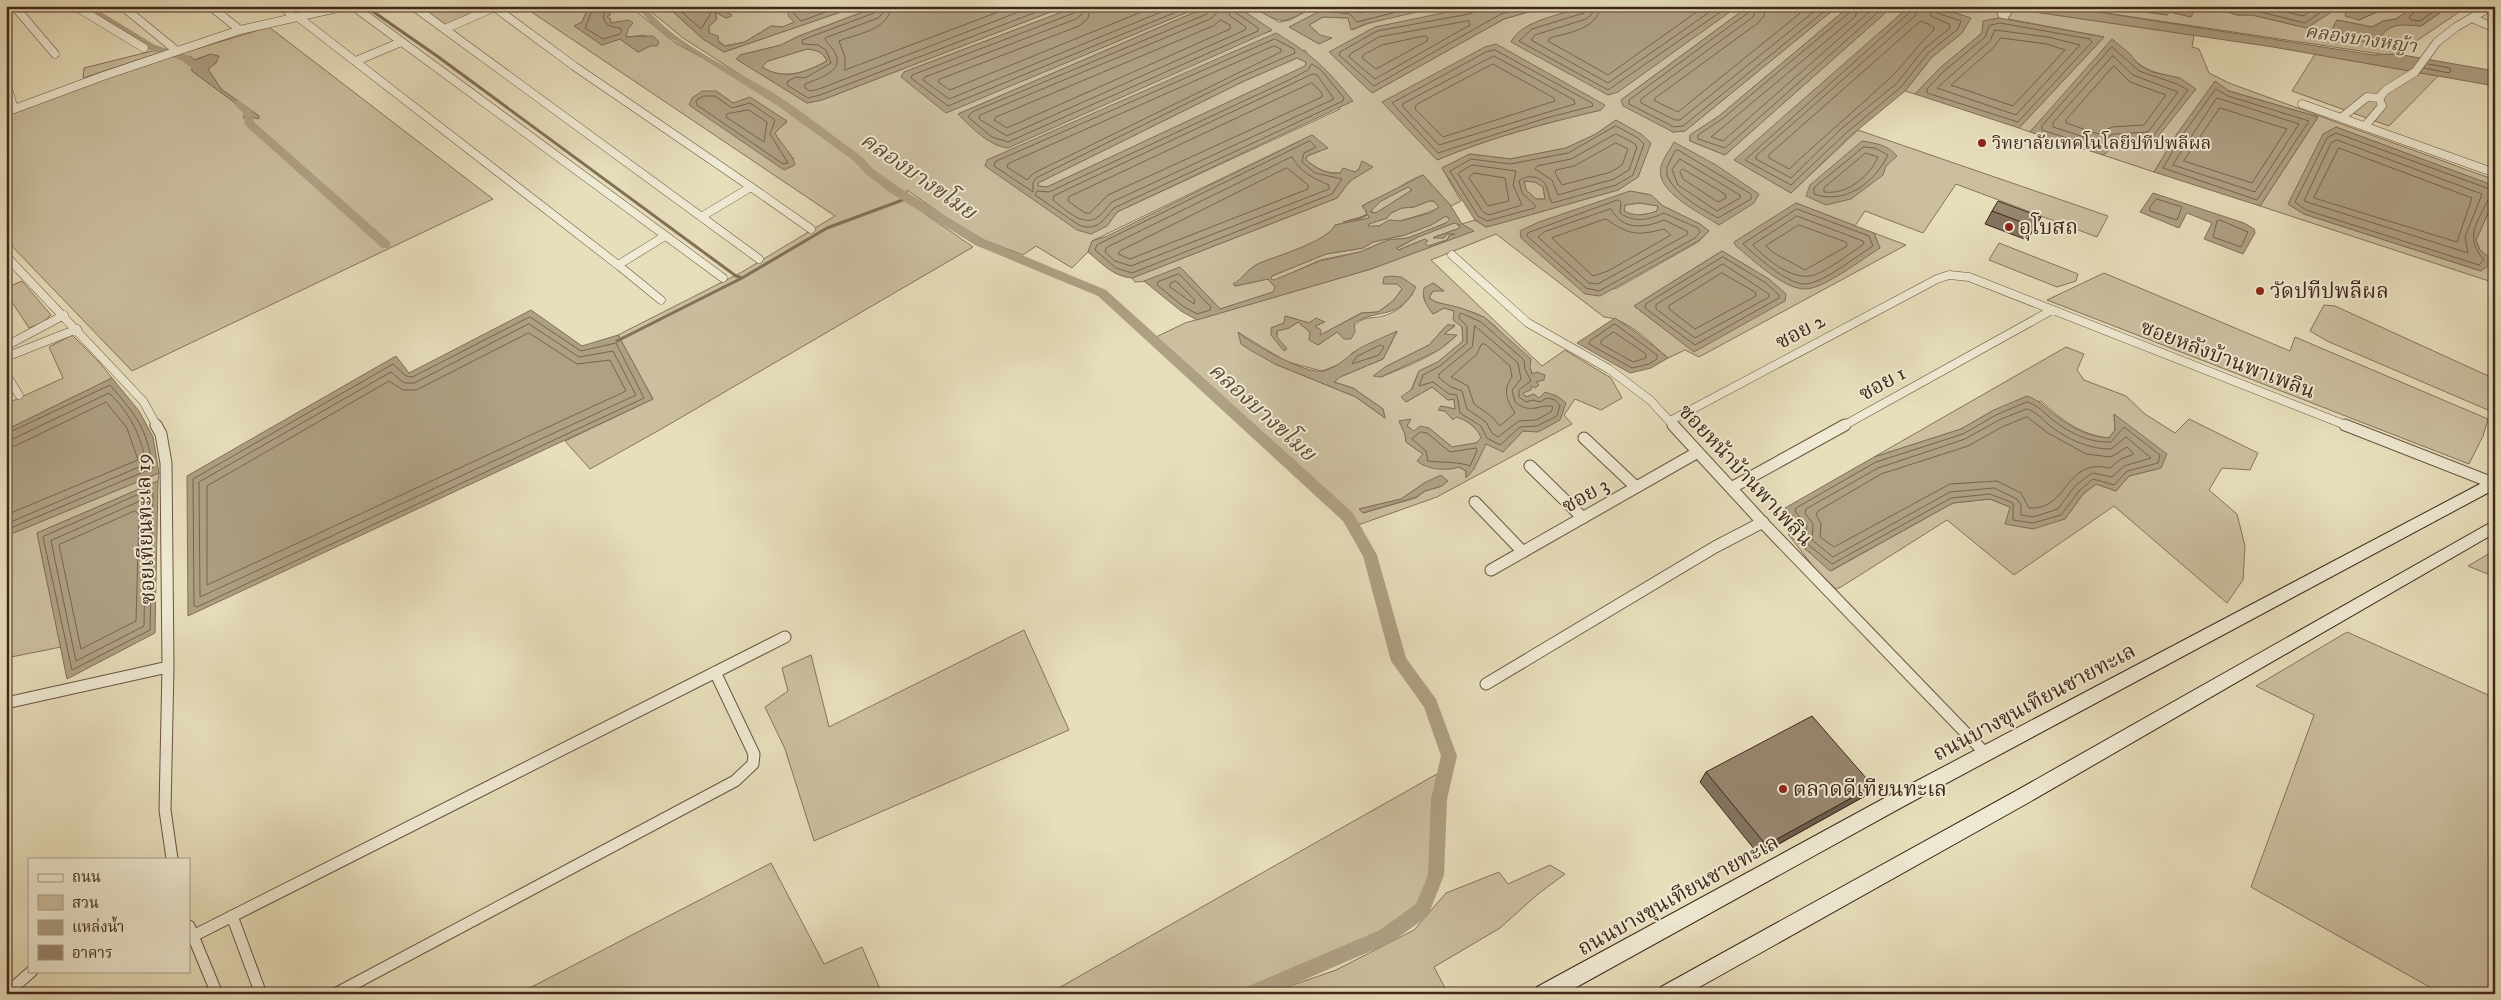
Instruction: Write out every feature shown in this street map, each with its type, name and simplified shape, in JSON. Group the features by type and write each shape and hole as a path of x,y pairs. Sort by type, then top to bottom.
{"main road":[{"name":"ถนนบางขุนเทียนชายทะเล","path":"1544,994 1986,754 2494,482"},
{"path":"1668,994 2020,798 2495,526"}],"street":[{"path":"75,6 144,48"},
{"path":"122,6 176,51"},
{"path":"210,6 240,30"},
{"path":"283,6 661,300"},
{"path":"6,82 10,110 240,30 346,6"},
{"path":"353,6 723,278"},
{"path":"413,6 759,259"},
{"path":"2378,98 2386,90 2415,72 2437,42 2492,6"},
{"path":"17,7 55,54"},
{"path":"445,30 494,7 574,66 811,230"},
{"path":"2472,18 2495,28"},
{"path":"356,61 401,42"},
{"path":"2341,118 2367,97 2378,98"},
{"path":"2364,126 2382,106 2378,98"},
{"path":"2302,104 2495,173"},
{"path":"701,217 751,187"},
{"path":"618,265 665,236"},
{"name":"ซอยหน้าบ้านพาเพลิน","path":"1452,255 1528,323 1628,381 1670,421 1730,488 1986,754"},
{"name":"ซอยเทียนทะเล 19","path":"6,256 64,315 143,401 160,434 166,463 168,667 165,810 170,858"},
{"name":"ซอย 2","path":"1670,421 1937,279 1949,275"},
{"name":"ซอยหลังบ้านพาเพลิน","path":"1949,275 1969,277 2494,482"},
{"name":"ซอย 1","path":"1730,488 2052,310"},
{"path":"6,346 64,315"},
{"path":"6,357 77,329"},
{"path":"26,336 33,347"},
{"path":"6,374 19,395"},
{"path":"1584,438 1636,487"},
{"name":"ซอย 3","path":"1491,570 1698,452"},
{"path":"1530,466 1583,518"},
{"path":"1475,502 1524,552"},
{"path":"1486,684 1715,547 1763,522"},
{"path":"217,994 190,931 232,916 785,637"},
{"path":"6,703 168,667"},
{"path":"336,994 735,781 753,764 754,754 715,672"},
{"path":"232,916 262,994"},
{"path":"6,994 31,972"}],"green space":[{"path":"416,6 486,6 444,26"},
{"path":"541,6 589,6 582,22 575,26 602,45 620,39 638,52 650,46 645,35 626,37 627,28 619,23 609,24 606,17 616,8 630,6 674,42 789,106 683,38 644,6 673,6 669,8 703,39 724,52 858,6 879,6 799,36 781,45 740,55 737,59 807,103 822,100 1066,6 1078,6 904,72 946,112 1202,6 1209,6 958,114 1271,31 1236,6 1251,6 1279,22 1290,20 1316,6 1330,6 1290,27 1319,44 1320,35 1309,25 1323,17 1349,18 1352,30 1397,15 1446,7 1477,6 1330,52 1372,93 1504,19 1549,6 1589,6 1529,25 1608,95 1618,91 1738,6 1749,6 1621,100 1673,132 1685,131 1838,6 1850,6 1719,116 1690,135 1690,141 1725,155 1893,6 1910,6 1735,160 1791,193 1858,130 2108,216 2097,237 1956,184 1923,233 1865,211 1855,226 1796,203 1880,248 1874,233 1906,245 1699,357 1685,350 1668,358 1630,327 1622,322 1604,317 1496,234 1431,260 1542,366 1565,350 1611,378 1622,398 1601,410 1575,399 1564,415 1572,424 1437,497 1358,525 1285,452 1154,338 1185,323 1371,269 1473,231 1462,224 1475,220 1486,227 1618,190 1638,177 1650,143 1616,120 1596,134 1566,148 1510,159 1470,154 1442,168 1461,201 1451,206 1423,175 1415,178 1362,206 1367,214 1357,220 1368,215 1369,218 1335,225 1323,237 1313,243 1252,267 1235,286 1268,279 1275,287 1274,292 1220,309 1180,267 1149,281 1135,282 1132,278 1337,198 1350,181 1372,167 1362,161 1359,169 1355,172 1343,169 1340,173 1335,173 1317,168 1306,160 1307,156 1327,148 1312,135 1092,241 1088,252 1072,268 1036,246 1023,255 984,240 947,218 907,190 908,202 973,247 590,469 565,441 653,399 618,335 742,272 835,216 530,11","holes":["1305,50 1340,109 1117,212 1107,226 987,160","716,91 733,103 787,122 774,133 781,145 794,159","1601,110 1518,132 1437,160 1418,138","1630,191 1651,195 1663,206 1700,224 1709,231 1698,242 1617,288 1585,293","1722,251 1752,269 1694,351 1634,306","1401,277 1406,281 1413,294 1400,308 1386,315 1362,320 1351,329 1344,339 1337,332 1318,345 1310,332 1298,322 1289,328 1277,331 1277,337 1271,328 1284,323 1286,316 1309,323 1324,322 1315,326 1319,336 1361,313 1378,312 1393,301 1402,289 1397,284","1433,283 1443,290 1433,291 1429,298 1442,304 1470,311 1489,321 1502,332 1518,352 1530,368 1539,385 1531,386 1523,393 1526,397 1534,394 1538,398 1538,431 1523,431 1503,452 1486,443 1466,477 1466,471 1459,467 1450,469 1423,465 1423,454 1406,442 1405,434 1399,421 1410,420 1407,426 1414,432 1429,428 1452,447 1476,443 1482,438 1475,428 1464,420 1451,413 1439,410 1441,406 1455,409 1454,399 1448,400 1432,387 1406,402 1419,371 1438,362 1463,341 1462,327 1454,311 1444,308 1433,314 1423,297","1447,325 1455,326 1444,334 1456,336 1430,355 1381,377 1385,367 1429,345","1397,332 1383,359 1340,377 1334,382 1353,388 1383,409 1385,418 1356,397 1275,364 1239,333 1287,362 1322,371 1345,362 1352,353","1426,482 1442,486 1425,491 1416,498 1363,513 1359,509 1401,499"]},
{"path":"759,6 784,6 795,22 783,27 771,26 745,42 725,46 709,33 709,26 717,19 715,12 726,18 732,15 727,12 734,8 747,11"},
{"path":"1934,6 1994,6 1999,18 1984,21 1982,33 1940,68 1915,94 1905,91 1932,57 1962,33 1970,18"},
{"path":"2059,6 2128,6 2147,12 2167,15 2170,12 2191,17 2191,10 2181,6 2207,6 2237,15 2252,15 2307,28 2340,6 2358,6 2346,12 2359,20 2377,12 2392,11 2399,6 2415,6 2396,19 2383,21 2372,27 2337,20 2334,31 2353,38 2382,32 2399,24 2421,26 2450,6 2468,6 2397,54 2387,55"},
{"path":"2014,9 2194,35 2192,47 2199,49 2209,73 2229,83 2495,180 2495,187 2336,127 2288,204 2304,214 2481,271 2480,250 2476,240 2495,198 2495,283 2260,206 2318,117 2229,91 2215,82 2177,134 2154,172 2103,155 2114,145 2152,144 2180,79 2142,66 2112,40 2030,132 2019,128 2104,37 2008,19"},
{"path":"269,27 493,199 132,371 6,240 6,114 103,77","holes":["211,54 216,63 207,68 221,89 259,116 248,116 245,110 192,71 192,65 185,59 194,60"]},
{"path":"160,49 162,52 83,78 84,68"},
{"path":"807,49 819,52 827,61 811,69 787,74 779,74 762,67 768,61"},
{"path":"2315,54 2438,76 2389,126 2292,91"},
{"path":"1297,58 1306,62 1306,66 1047,187 1038,186 1038,183 1242,82"},
{"path":"1524,181 1535,182 1543,187 1545,199 1536,199 1526,190"},
{"path":"1408,187 1412,190 1376,213 1370,211 1381,201"},
{"path":"1434,201 1439,207 1404,220 1368,227 1368,224 1387,218 1391,213 1402,208 1414,207"},
{"path":"1640,203 1658,206 1657,211 1640,215 1624,211 1625,205"},
{"path":"1446,216 1450,219 1446,223 1408,238 1388,240 1360,252 1320,260 1274,281 1270,279 1272,276 1326,254 1363,248 1373,242 1405,235 1431,225"},
{"path":"1457,223 1460,228 1434,237 1444,238 1447,234 1455,234 1449,236 1447,240 1428,246 1424,243 1425,239 1398,250 1396,249 1418,237"},
{"path":"1999,243 2078,274 2076,281 2057,287 1989,260"},
{"path":"2104,273 2290,351 2295,337 2488,419 2483,436 2469,464 2047,300"},
{"path":"22,281 51,315 42,323 29,328 6,293 6,288"},
{"path":"2324,305 2335,306 2495,379 2495,413 2327,341 2310,331"},
{"path":"72,335 112,378 6,430 6,404 63,378 49,347"},
{"path":"2066,347 2084,354 2077,370 2084,380 2126,396 2145,414 2175,433 2189,419 2258,453 2250,470 2222,468 2209,490 2237,514 2245,546 2243,580 2227,603 2114,506 2014,575 1947,520 1841,587 1836,589 1819,574 1788,534 1831,571 1953,503 1990,499 2010,507 2065,519 2083,494 2096,484 2116,491 2129,476 2161,468 2114,415 2115,430 2109,438 2089,434 2072,426 2041,401 1994,410 1961,429 1874,457"},
{"path":"159,473 158,481 37,533 61,647 6,658 6,536"},
{"path":"2495,550 2495,577 2468,566"},
{"path":"1024,630 1069,730 814,841 785,749 765,707 788,691 782,668 811,655 829,727"},
{"path":"2347,632 2495,698 2495,994 2442,994 2251,887 2314,715 2256,686"},
{"path":"1437,774 1433,799 1430,873 1418,905 1386,929 1232,994 1048,994"},
{"path":"771,863 824,964 862,947 882,994 518,994"},
{"path":"1550,865 1565,874 1538,894 1500,928 1434,967 1448,994 1267,994 1336,970 1414,930 1446,893 1499,872 1508,884"}],"water":[{"path":"589,6 621,6 611,10 610,15 607,17 611,19 610,23 629,20 633,23 628,29 626,37 653,36 659,42 657,46 650,46 638,52 620,39 602,45 574,26 582,22"},
{"path":"673,6 759,6 747,11 734,8 728,12 732,16 726,18 715,12 717,19 709,26 709,33 718,36 719,43 725,46 745,42 771,26 783,27 794,22 789,17 784,6 858,6 724,52 703,39 669,8"},
{"path":"879,6 1066,6 822,100 807,103 736,59 740,55 781,45 799,36","holes":["807,49 817,51 827,61 811,69 794,74 778,74 762,67 768,61"]},
{"path":"1078,6 1202,6 946,113 901,77 904,72"},
{"path":"1209,6 1236,6 1272,30 1008,148 987,140 958,114"},
{"path":"1251,6 1316,6 1289,19 1277,20"},
{"path":"1330,6 1443,6 1365,24 1351,30 1348,18 1323,17 1309,25 1320,35 1332,38 1319,44 1289,27"},
{"path":"1477,6 1549,6 1504,19 1372,93 1329,52 1375,27"},
{"path":"1589,6 1738,6 1618,92 1608,95 1511,42 1516,34 1534,23"},
{"path":"1749,6 1838,6 1685,131 1673,132 1623,106 1621,100"},
{"path":"1850,6 1893,6 1725,155 1690,141 1690,135 1719,116"},
{"path":"1910,6 1934,6 1971,18 1962,33 1932,57 1905,91 1849,137 1791,193 1734,160"},
{"path":"1994,6 2059,6 2374,55 2397,54 2495,71 2495,86 2273,47"},
{"path":"2128,6 2173,6 2182,7 2193,13 2191,17 2170,12 2167,15 2135,10"},
{"path":"2207,6 2340,6 2307,28 2252,15 2238,15"},
{"path":"2358,6 2399,6 2392,11 2377,12 2359,20 2345,16 2346,12"},
{"name":"คลองบางหญ้า","path":"2415,6 2450,6 2421,26 2399,25 2388,29 2379,38 2375,46 2334,31 2333,27 2337,20 2372,27 2383,21 2396,19"},
{"path":"1999,18 2104,37 2019,128 1915,94 1940,68 1982,33 1983,21"},
{"path":"1276,33 1300,48 1318,63 1353,101 1117,212 1107,226 1091,234 1077,230 985,166 987,160","holes":["1297,58 1306,62 1305,66 1047,187 1038,186 1038,183 1242,82"]},
{"path":"2112,39 2130,54 2139,65 2152,72 2180,78 2196,89 2152,144 2115,145 2103,155 2030,132"},
{"path":"1496,44 1605,105 1601,110 1518,132 1437,160 1382,102 1485,47"},
{"path":"211,54 219,56 216,63 208,69 221,89 259,116 259,119 248,116 243,118 245,110 192,71 192,65 185,58 190,56 195,60"},
{"path":"2215,81 2229,91 2318,117 2260,206 2154,172 2177,134"},
{"path":"702,91 716,91 733,103 750,97 787,121 775,133 792,157 795,165 784,170 689,105 692,98"},
{"path":"1616,120 1641,134 1651,143 1638,177 1618,190 1486,227 1475,220 1442,168 1470,154 1510,159 1566,148 1596,134","holes":["1524,181 1535,182 1543,187 1545,199 1536,199 1526,190"]},
{"path":"2336,127 2495,186 2495,198 2476,240 2480,250 2490,258 2489,265 2481,271 2304,214 2288,204 2323,134"},
{"path":"1312,135 1328,148 1307,156 1306,160 1317,168 1330,173 1340,173 1343,168 1355,172 1359,169 1362,161 1373,167 1350,181 1337,198 1132,278 1113,272 1088,252 1092,241 1107,236"},
{"path":"1862,141 1885,147 1897,156 1886,166 1883,175 1851,199 1826,205 1806,196 1810,185"},
{"path":"1674,142 1716,165 1759,194 1754,203 1719,225 1681,201 1665,185 1661,176 1662,164"},
{"path":"1423,175 1451,206 1462,224 1474,231 1371,269 1197,320 1181,311 1144,281 1180,267 1220,309 1273,292 1275,287 1268,279 1235,286 1233,284 1256,265 1323,237 1335,225 1369,218 1368,215 1361,217 1367,214 1366,209 1362,206","holes":["1408,187 1412,190 1376,213 1370,212 1381,201","1429,201 1434,201 1439,207 1430,213 1401,221 1389,220 1379,226 1368,226 1387,218 1391,213 1402,208 1414,207","1446,216 1450,219 1446,223 1408,238 1388,240 1360,252 1320,261 1274,280 1271,279 1272,276 1326,254 1363,248 1373,242 1405,235 1431,225","1454,223 1460,225 1460,228 1433,238 1444,238 1447,234 1451,234 1447,240 1428,246 1425,243 1428,241 1425,239 1399,250 1396,248"]},
{"path":"1630,191 1651,195 1663,206 1700,224 1709,231 1698,241 1600,296 1585,294 1521,238 1520,231 1539,222","holes":["1640,203 1658,206 1657,211 1645,214 1636,215 1624,211 1625,205"]},
{"path":"2153,193 2244,223 2254,229 2255,233 2243,254 2204,239 2212,223 2187,213 2179,228 2140,212"},
{"path":"1796,203 1874,233 1880,248 1843,273 1813,288 1796,288 1787,284 1759,265 1736,246 1734,242"},
{"path":"1722,251 1769,279 1786,294 1785,301 1694,352 1634,306"},
{"path":"1384,277 1401,277 1416,287 1403,305 1354,323 1355,332 1351,339 1344,339 1337,332 1318,345 1309,340 1310,332 1298,322 1289,328 1277,331 1277,337 1287,349 1284,351 1271,335 1271,328 1284,323 1285,316 1309,323 1316,318 1325,322 1315,326 1321,330 1320,335 1362,313 1378,312 1393,301 1402,289 1397,284 1383,284"},
{"path":"1433,283 1444,291 1433,291 1429,298 1484,317 1531,359 1530,367 1532,374 1537,372 1545,375 1544,380 1536,382 1539,385 1535,388 1531,386 1531,390 1523,393 1526,397 1534,394 1539,398 1545,392 1557,396 1566,403 1560,420 1538,432 1523,431 1503,452 1486,444 1474,469 1466,478 1466,471 1459,467 1437,469 1417,461 1423,454 1406,442 1405,434 1399,421 1411,419 1407,426 1414,431 1420,426 1429,428 1452,447 1476,443 1481,438 1477,430 1468,422 1456,417 1453,420 1445,411 1438,410 1441,406 1455,409 1454,399 1448,400 1432,387 1406,402 1401,397 1412,389 1419,371 1438,362 1463,341 1462,327 1453,320 1454,311 1444,308 1433,314 1427,305 1424,299 1424,288"},
{"path":"531,310 582,346 618,335 653,399 188,616 187,476 396,356 409,373"},
{"path":"1615,318 1668,358 1651,368 1630,373 1577,343"},
{"path":"1447,325 1455,325 1444,334 1457,335 1439,350 1381,377 1373,376 1385,367 1429,345"},
{"path":"1397,331 1383,359 1340,377 1334,382 1353,388 1383,409 1385,418 1356,397 1275,364 1250,350 1241,344 1238,332 1267,351 1293,364 1316,371 1324,371 1336,366 1360,348"},
{"path":"112,378 139,411 153,437 159,473 6,536 6,430"},
{"path":"2027,396 2041,403 2070,426 2095,436 2109,438 2115,430 2114,414 2167,454 2161,468 2129,476 2116,491 2096,484 2083,494 2065,519 2033,529 2005,524 2010,507 1990,499 1953,503 1830,571 1799,543 1803,527 1785,508 1874,457 1961,429 1994,410"},
{"path":"1441,475 1448,481 1442,486 1425,491 1416,497 1363,513 1359,509 1401,499 1426,482"},
{"path":"158,481 155,633 67,679 37,533"}],"building":[{"path":"1998,201 2041,217 2035,227 1992,211"},
{"name":"ตลาดดีเทียนทะเล","path":"1812,716 1873,786 1766,845 1706,772"}],"waterway":[{"path":"84,6 151,47 185,58 198,70"},
{"path":"365,6 437,56 736,276 742,278"},
{"name":"คลองบางขโมย","path":"640,6 649,17 680,42 771,96 858,159 869,171 893,189 979,242 1102,293 1348,517 1370,555 1399,661 1431,704 1449,756 1439,799 1436,875 1422,910 1386,936 1250,994"},
{"path":"238,103 248,112 249,123 386,245"},
{"path":"742,278 827,228 908,198"},
{"path":"617,341 742,278"}],"place":[{"name":"วิทยาลัยเทคโนโลยีปทีปพลีผล","path":"1982,143"},
{"name":"อุโบสถ","path":"2009,227"},
{"name":"วัดปทีปพลีผล","path":"2260,291"},
{"name":"ตลาดดีเทียนทะเล","path":"1783,789"}]}
